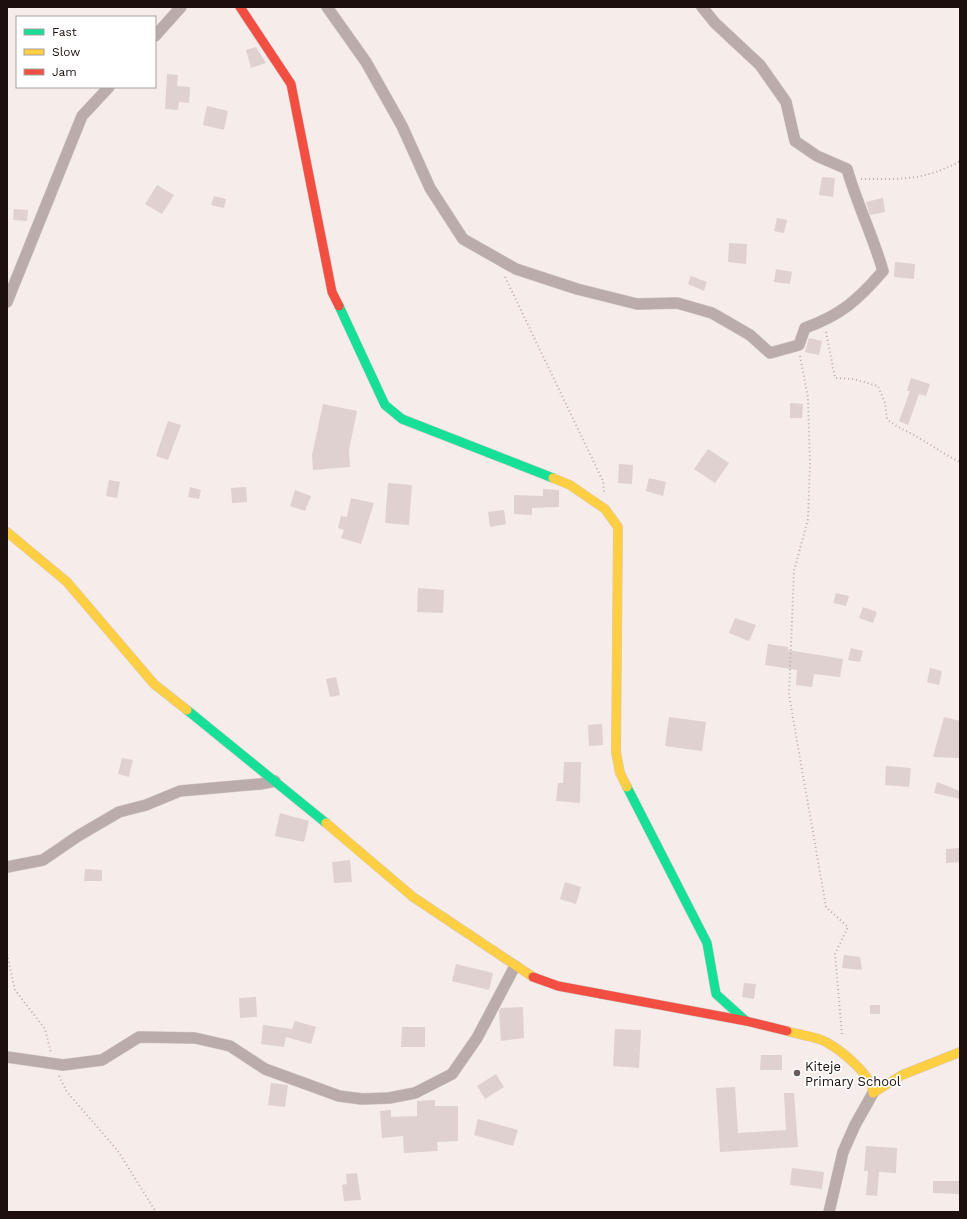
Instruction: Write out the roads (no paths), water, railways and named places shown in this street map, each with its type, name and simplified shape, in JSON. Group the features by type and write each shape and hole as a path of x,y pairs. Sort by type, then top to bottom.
{"street":[{"path":"156,35 181,7"},
{"path":"327,7 366,62 402,126 430,188 463,239 516,269 578,288 637,304 677,303 712,312 750,335 770,354 798,345 805,328 824,321 860,297 883,271 874,239 847,169 816,156 795,142 786,102 760,65 715,23 702,7"},
{"path":"243,9 291,84 332,292 385,405 402,419 570,485 605,509 618,527 616,752 620,773 707,944 716,994 746,1021"},
{"path":"7,302 82,116 108,88"},
{"path":"7,532 67,582 154,684 275,781 413,897 530,976 558,986 746,1021 825,1041 844,1053 869,1080 873,1086 873,1093"},
{"path":"7,866 43,860 78,836 119,812 146,805 180,791 260,784 275,781"},
{"path":"7,1057 63,1066 102,1060 139,1037 195,1038 230,1046 265,1069 339,1096 362,1099 389,1098 416,1093 452,1074 477,1038 515,966"},
{"path":"829,1212 843,1152 854,1125 873,1093 902,1075 960,1052"}],"place":[{"name":"Kiteje Primary School","path":"797,1073"}]}
